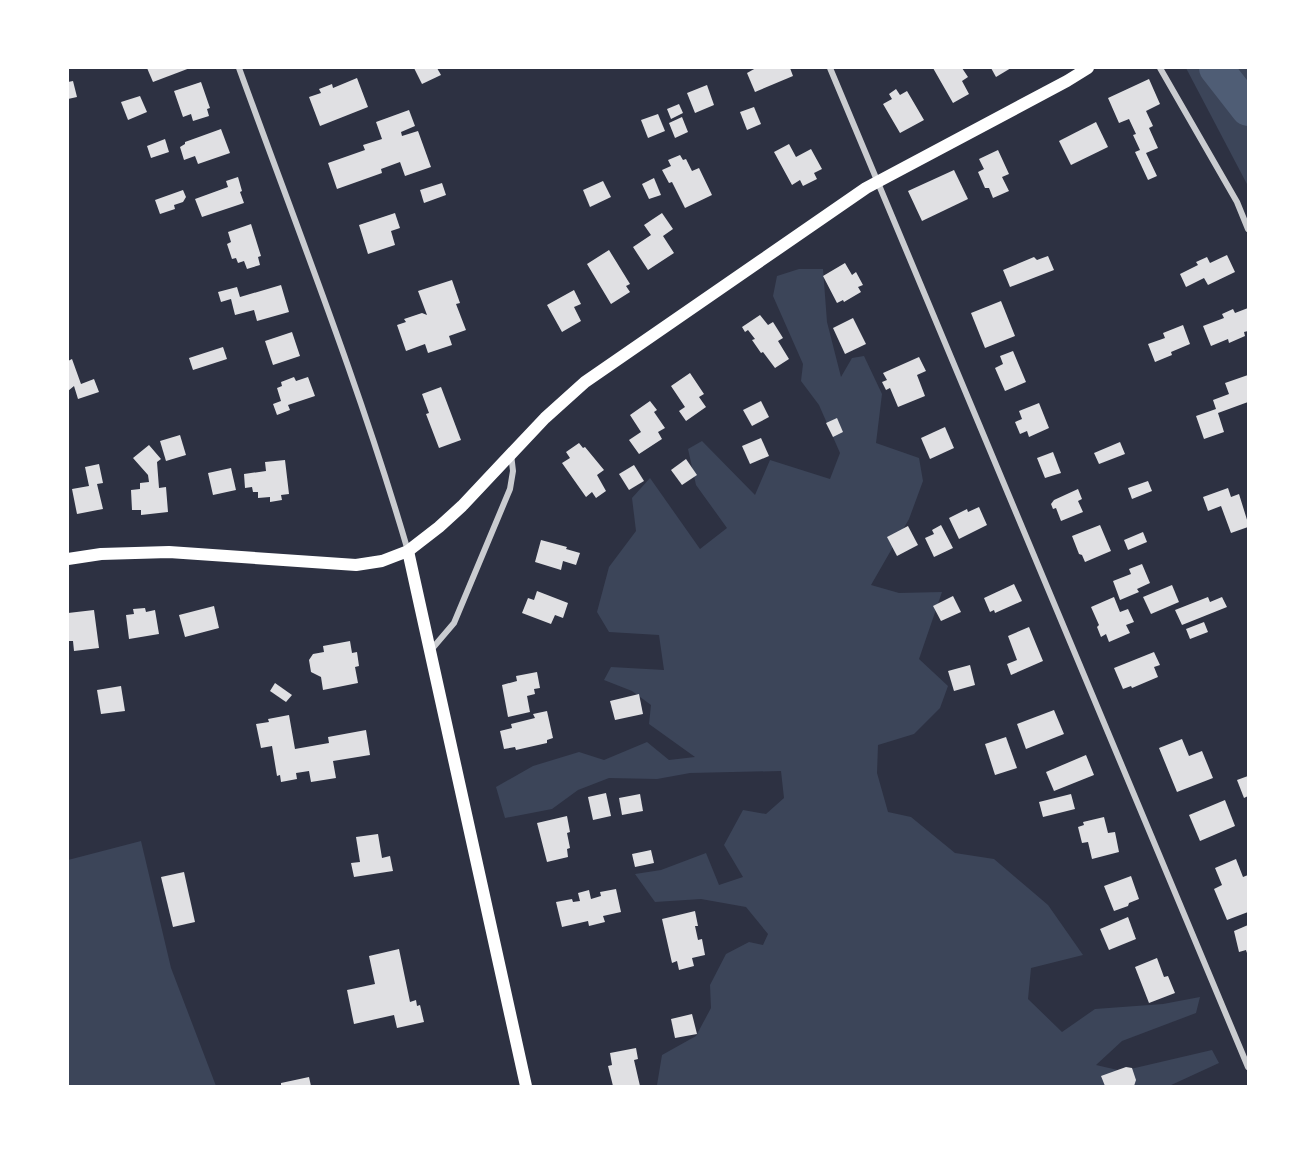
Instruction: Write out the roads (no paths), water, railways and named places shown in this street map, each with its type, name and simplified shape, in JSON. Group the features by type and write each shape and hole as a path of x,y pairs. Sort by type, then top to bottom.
{"main road":[{"path":"68,558 101,554 169,552 356,565 382,561 408,551 462,506 545,418 585,382 878,180 1088,68"},
{"path":"408,551 526,1086"}],"street":[{"path":"239,68 362,406 408,551"},
{"path":"830,68 1248,1066"},
{"path":"1160,68 1237,202 1248,229"},
{"path":"431,650 447,633 460,610 510,489 513,471 511,453"}],"waterway":[{"path":"1216,68 1248,109"}]}
